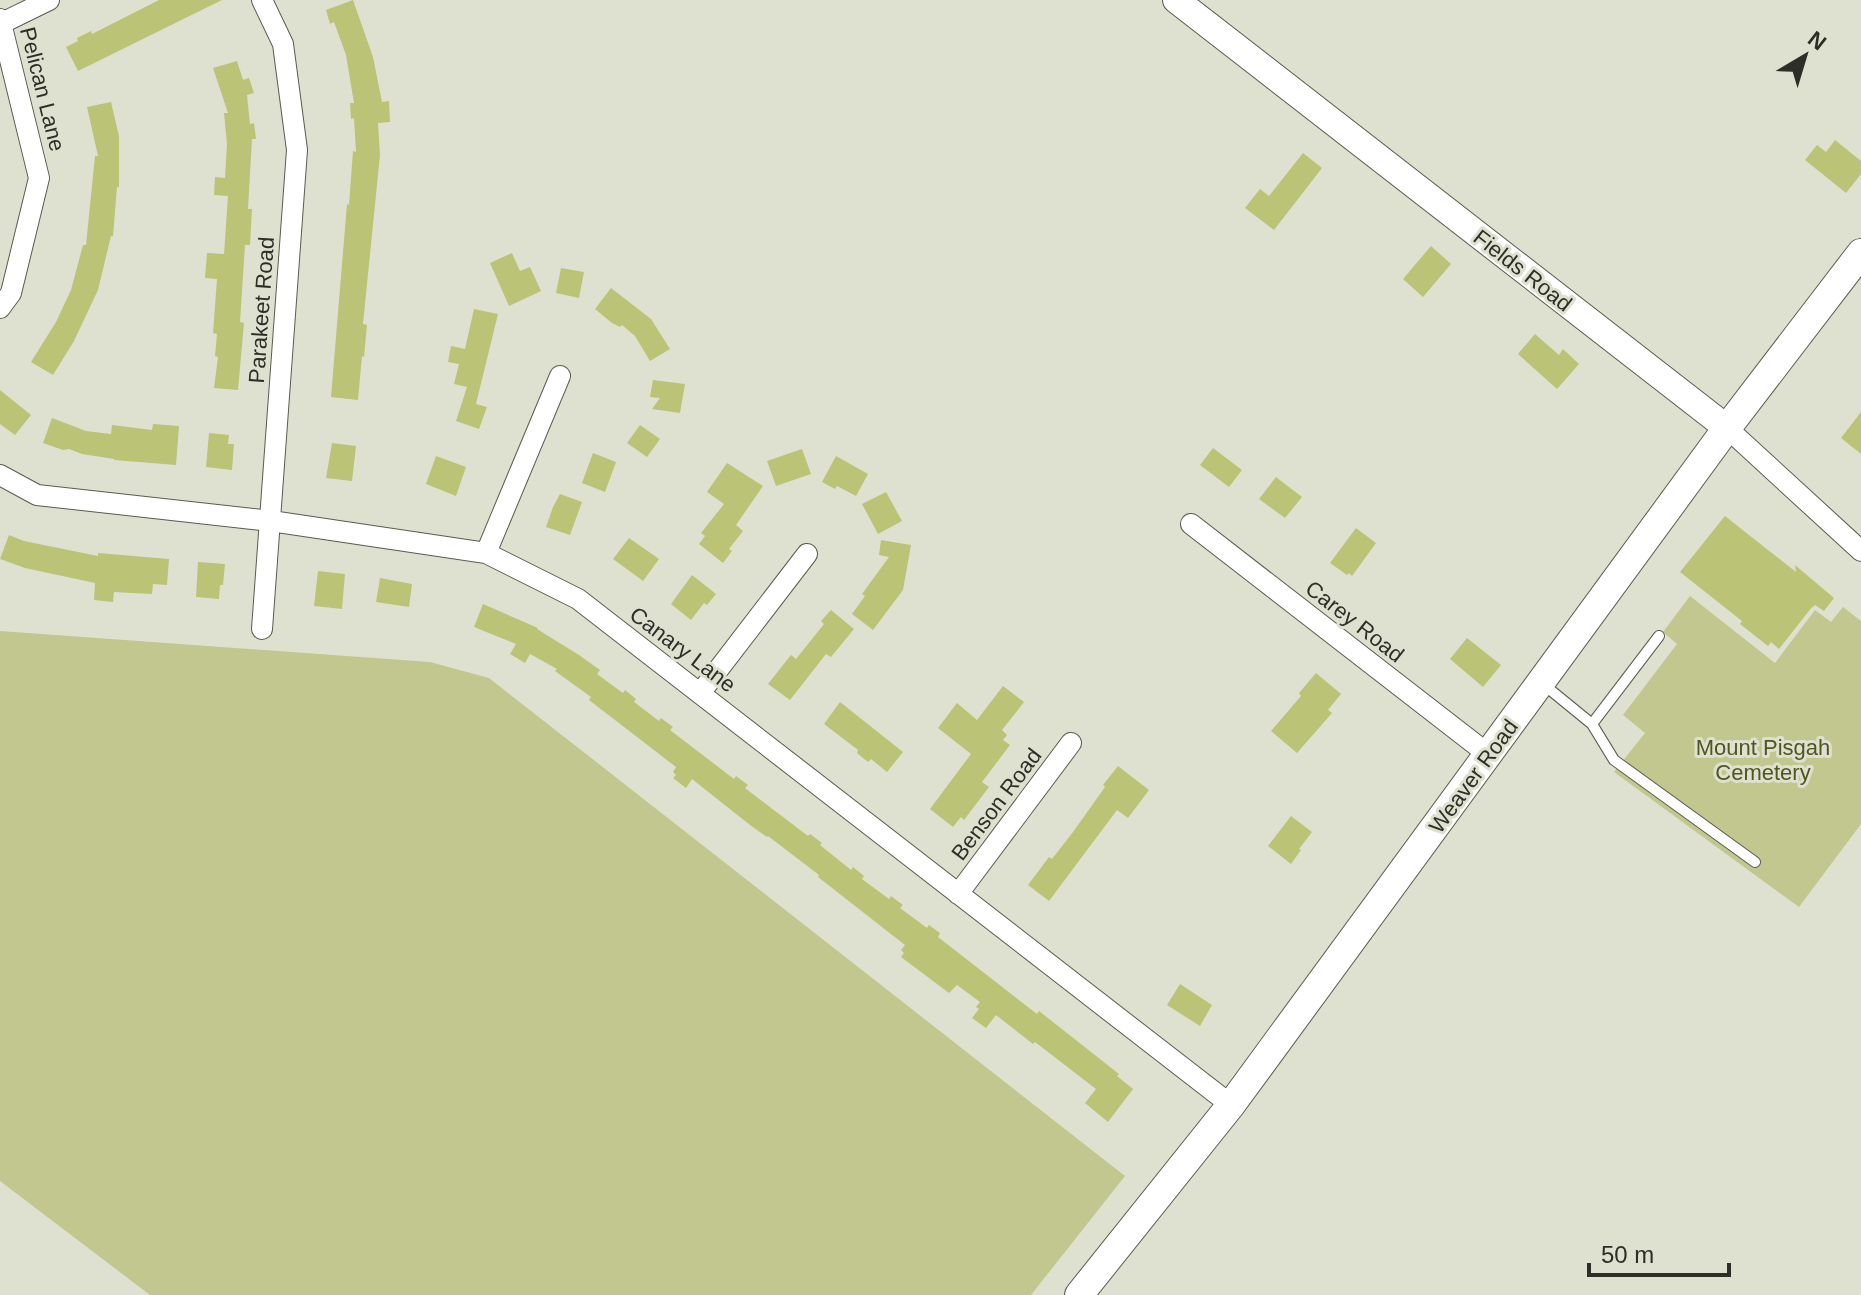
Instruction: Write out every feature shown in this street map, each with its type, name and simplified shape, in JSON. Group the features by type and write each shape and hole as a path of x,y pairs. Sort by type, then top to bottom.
{"main road":[{"name":"Weaver Road","path":"1079,1295 1231,1105 1727,428 1861,253"}],"street":[{"path":"1,21 49,0"},
{"name":"Parakeet Road","path":"262,0 283,44 297,150 262,629"},
{"name":"Fields Road","path":"1176,0 1727,428 1861,551"},
{"name":"Pelican Lane","path":"0,308 11,293 39,178 1,21"},
{"path":"486,553 560,376"},
{"name":"Canary Lane","path":"0,475 37,495 271,521 486,553 578,599 1231,1105"},
{"name":"Carey Road","path":"1191,524 1489,755"},
{"path":"701,692 807,554"},
{"name":"Benson Road","path":"958,894 1071,743"}],"lane":[{"path":"1592,724 1659,636"},
{"path":"1542,682 1592,724 1614,760 1755,862"}],"green space":[{"name":"Mount Pisgah Cemetery","path":"1690,596 1775,663 1815,610 1831,622 1843,607 1861,621 1861,824 1799,907 1614,772 1645,733 1623,715 1677,644 1663,632"},
{"path":"0,631 430,662 489,678 1125,1176 1031,1295 150,1295 0,1181"}],"building":[{"path":"159,0 222,0 78,71 66,47 78,41 77,38 91,31 92,34"},
{"path":"353,0 373,57 382,102 389,101 390,122 378,123 380,155 358,400 331,397 347,204 353,151 356,152 350,103 354,103 346,55 334,22 330,24 326,10"},
{"path":"237,61 243,80 249,78 254,93 247,95 250,124 254,123 256,139 252,139 248,209 252,209 250,245 245,245 240,322 244,323 238,390 214,388 218,357 215,356 217,334 213,333 217,279 205,278 207,253 224,254 228,196 214,195 215,177 225,178 227,144 224,113 228,113 213,68"},
{"path":"111,102 119,136 119,187 113,236 98,290 74,341 53,375 31,362 56,322 71,290 83,245 86,245 95,156 98,156 87,107"},
{"path":"1835,140 1861,161 1861,174 1846,193 1805,160 1817,145 1826,152"},
{"path":"1303,153 1322,168 1274,230 1245,208 1260,189 1269,196"},
{"path":"1431,246 1451,264 1423,297 1403,279"},
{"path":"512,253 520,271 530,267 541,291 509,306 490,263"},
{"path":"561,268 584,272 579,298 556,293"},
{"path":"611,288 651,319 670,349 650,361 635,336 595,309"},
{"path":"474,309 498,314 476,404 487,407 479,429 456,421 467,387 454,384 459,364 448,362 451,346 465,349"},
{"path":"1535,334 1559,355 1563,349 1579,364 1557,389 1518,354"},
{"path":"653,380 685,384 680,413 652,409 660,398 650,397"},
{"path":"0,390 31,415 15,435 0,424"},
{"path":"1861,412 1861,454 1841,438"},
{"path":"52,418 86,431 111,434 112,425 152,430 153,424 179,426 176,465 114,460 43,443"},
{"path":"640,425 660,439 647,457 627,443"},
{"path":"209,433 229,435 228,444 234,444 232,470 206,467"},
{"path":"332,443 356,446 352,481 326,478"},
{"path":"1213,448 1242,470 1229,487 1200,465"},
{"path":"802,449 811,474 776,486 767,461"},
{"path":"593,453 616,462 605,492 582,483"},
{"path":"436,456 466,467 456,496 426,484"},
{"path":"836,456 868,474 856,496 822,482"},
{"path":"727,463 763,486 736,525 743,531 723,563 699,544 705,536 701,533 724,504 707,492"},
{"path":"1276,477 1302,497 1285,518 1259,499"},
{"path":"886,492 902,521 878,534 862,504"},
{"path":"560,494 582,502 570,535 546,527"},
{"path":"1725,516 1796,572 1795,565 1834,598 1824,611 1815,605 1812,607 1779,649 1771,642 1768,646 1740,624 1742,621 1680,572"},
{"path":"1356,528 1376,543 1352,576 1330,563"},
{"path":"9,535 98,556 98,553 169,559 167,585 153,584 152,594 114,592 113,602 94,600 95,583 25,568 0,559"},
{"path":"629,538 659,559 643,581 613,559"},
{"path":"881,540 911,545 903,590 873,630 852,614 865,596 862,594 889,557 879,555"},
{"path":"198,562 225,564 219,599 196,597"},
{"path":"318,571 345,574 342,609 314,606"},
{"path":"692,575 716,594 707,605 704,603 691,620 671,604"},
{"path":"380,578 412,584 409,607 376,602"},
{"path":"483,604 538,628 600,670 597,674 623,693 625,690 636,699 634,702 659,721 661,718 673,727 670,730 734,779 736,776 748,785 745,788 808,836 810,834 822,843 820,845 851,870 853,867 864,876 862,879 889,899 891,896 903,905 900,908 927,928 929,925 940,933 938,937 1119,1074 1117,1076 1133,1089 1108,1122 1085,1103 1096,1089 996,1015 986,1028 972,1018 980,1002 957,985 949,993 901,957 905,945 819,875 692,779 686,788 673,778 676,767 589,700 591,697 555,671 557,669 530,654 525,663 510,654 516,644 474,627"},
{"path":"831,610 854,629 831,657 826,654 790,700 768,684 791,655 796,659 824,624 821,621"},
{"path":"1467,638 1501,665 1483,687 1450,659"},
{"path":"1316,673 1341,694 1328,710 1332,713 1297,753 1271,731"},
{"path":"1003,686 1024,702 1002,730 1007,735 1003,740 1010,745 982,782 989,787 964,820 961,817 953,827 930,809 971,754 938,728 957,703 977,720"},
{"path":"840,702 903,752 887,772 871,759 868,762 857,753 858,750 824,724"},
{"path":"1118,766 1149,790 1128,818 1117,810 1049,901 1028,885 1073,832"},
{"path":"1291,816 1312,832 1291,864 1268,846"},
{"path":"1180,984 1212,1005 1200,1026 1167,1005"}]}
